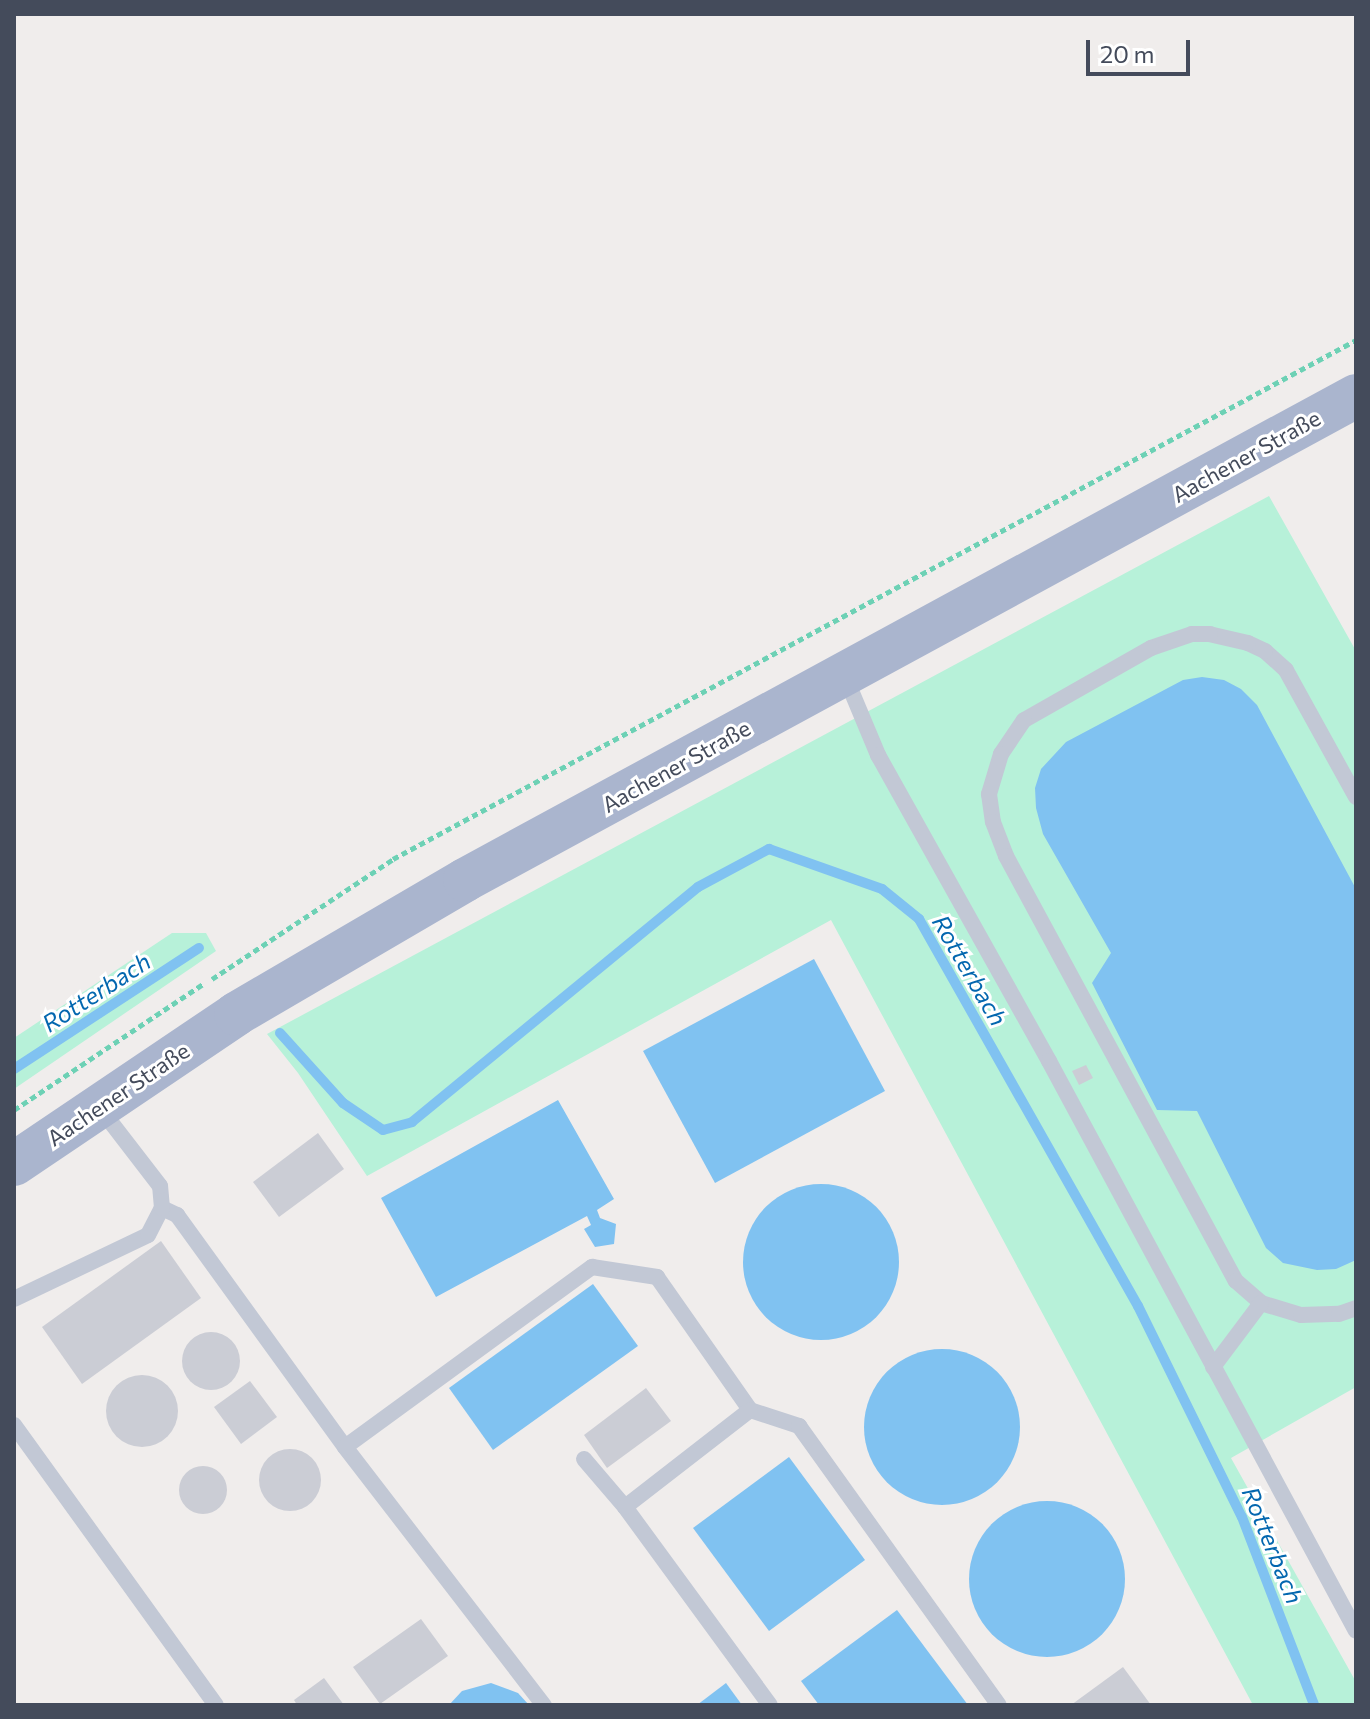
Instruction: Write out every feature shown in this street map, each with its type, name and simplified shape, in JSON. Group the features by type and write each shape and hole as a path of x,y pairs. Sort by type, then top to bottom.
{"main road":[{"name":"Aachener Straße","path":"14,1164 236,1014 465,880 1356,396"}],"lane":[{"path":"1356,797 1286,670 1265,651 1248,643 1210,634 1192,634 1151,648 1024,720 1001,754 989,794 993,822 1006,856 1236,1281 1261,1303 1301,1315 1339,1314 1356,1308"},
{"path":"844,674 878,755 1049,1061 1356,1631"},
{"path":"14,1299 148,1235 162,1208 160,1186 99,1107"},
{"path":"162,1208 177,1215 345,1447 544,1705"},
{"path":"345,1447 592,1267 657,1277 750,1410 799,1426 999,1705"},
{"path":"1213,1367 1261,1303"},
{"path":"625,1507 750,1410"},
{"path":"14,1425 216,1705"},
{"path":"584,1459 625,1507 770,1705"}],"path":[{"path":"14,1110 393,859 1356,340"}],"green space":[{"path":"1269,496 1356,651 1356,1387 1231,1458 1356,1682 1356,1705 1253,1705 831,920 367,1176 298,1073 267,1034"},
{"path":"172,933 206,933 216,951 14,1089 14,1038"}],"water":[{"path":"1202,677 1224,680 1241,689 1257,705 1356,889 1356,1260 1336,1269 1317,1270 1283,1263 1266,1248 1197,1111 1157,1110 1092,983 1111,953 1043,834 1036,808 1035,788 1041,769 1066,742 1183,680"},
{"path":"814,959 885,1091 715,1183 643,1051"},
{"path":"558,1100 614,1199 597,1210 600,1218 616,1224 614,1244 595,1247 584,1229 591,1225 587,1216 436,1297 381,1198"},
{"path":"821,1184 851,1190 876,1207 893,1232 899,1262 893,1292 876,1317 851,1334 821,1340 791,1334 766,1317 749,1292 743,1262 749,1232 766,1207 791,1190"},
{"path":"593,1284 638,1346 493,1450 449,1388"},
{"path":"942,1349 972,1355 997,1372 1014,1397 1020,1427 1014,1457 997,1482 972,1499 942,1505 912,1499 887,1482 870,1457 864,1427 870,1397 887,1372 912,1355"},
{"path":"789,1457 865,1560 769,1631 693,1528"},
{"path":"1047,1501 1077,1507 1102,1524 1119,1549 1125,1579 1119,1609 1102,1634 1077,1651 1047,1657 1017,1651 992,1634 975,1609 969,1579 975,1549 992,1524 1017,1507"},
{"path":"897,1610 968,1705 819,1705 801,1681"},
{"path":"491,1683 518,1693 529,1705 449,1705 462,1691"},
{"path":"726,1683 742,1705 697,1705"}],"building":[{"path":"1086,1065 1093,1078 1079,1085 1072,1071"},
{"path":"318,1133 344,1169 279,1217 253,1182"},
{"path":"161,1241 201,1298 82,1384 42,1327"},
{"path":"211,1332 222,1334 231,1341 238,1350 238,1372 231,1381 222,1388 211,1390 200,1388 191,1381 184,1372 182,1361 184,1350 191,1341 200,1334"},
{"path":"142,1375 168,1385 178,1411 168,1437 142,1447 116,1437 106,1411 116,1385"},
{"path":"250,1381 277,1417 241,1444 214,1407"},
{"path":"646,1388 671,1421 607,1468 584,1435"},
{"path":"290,1449 302,1451 312,1458 319,1468 319,1492 312,1502 302,1509 290,1511 278,1509 268,1502 261,1492 259,1480 261,1468 268,1458 278,1451"},
{"path":"203,1466 220,1473 227,1490 220,1507 203,1514 186,1507 179,1490 186,1473"},
{"path":"421,1619 448,1656 380,1704 353,1667"},
{"path":"1123,1667 1151,1705 1071,1705"},
{"path":"324,1678 344,1705 297,1705 294,1700"}],"waterway":[{"name":"Rotterbach","path":"280,1033 343,1103 383,1130 412,1122 698,887 769,849 882,889 919,919 1138,1306 1242,1517 1314,1705"},
{"name":"Rotterbach","path":"14,1069 199,948"}]}
